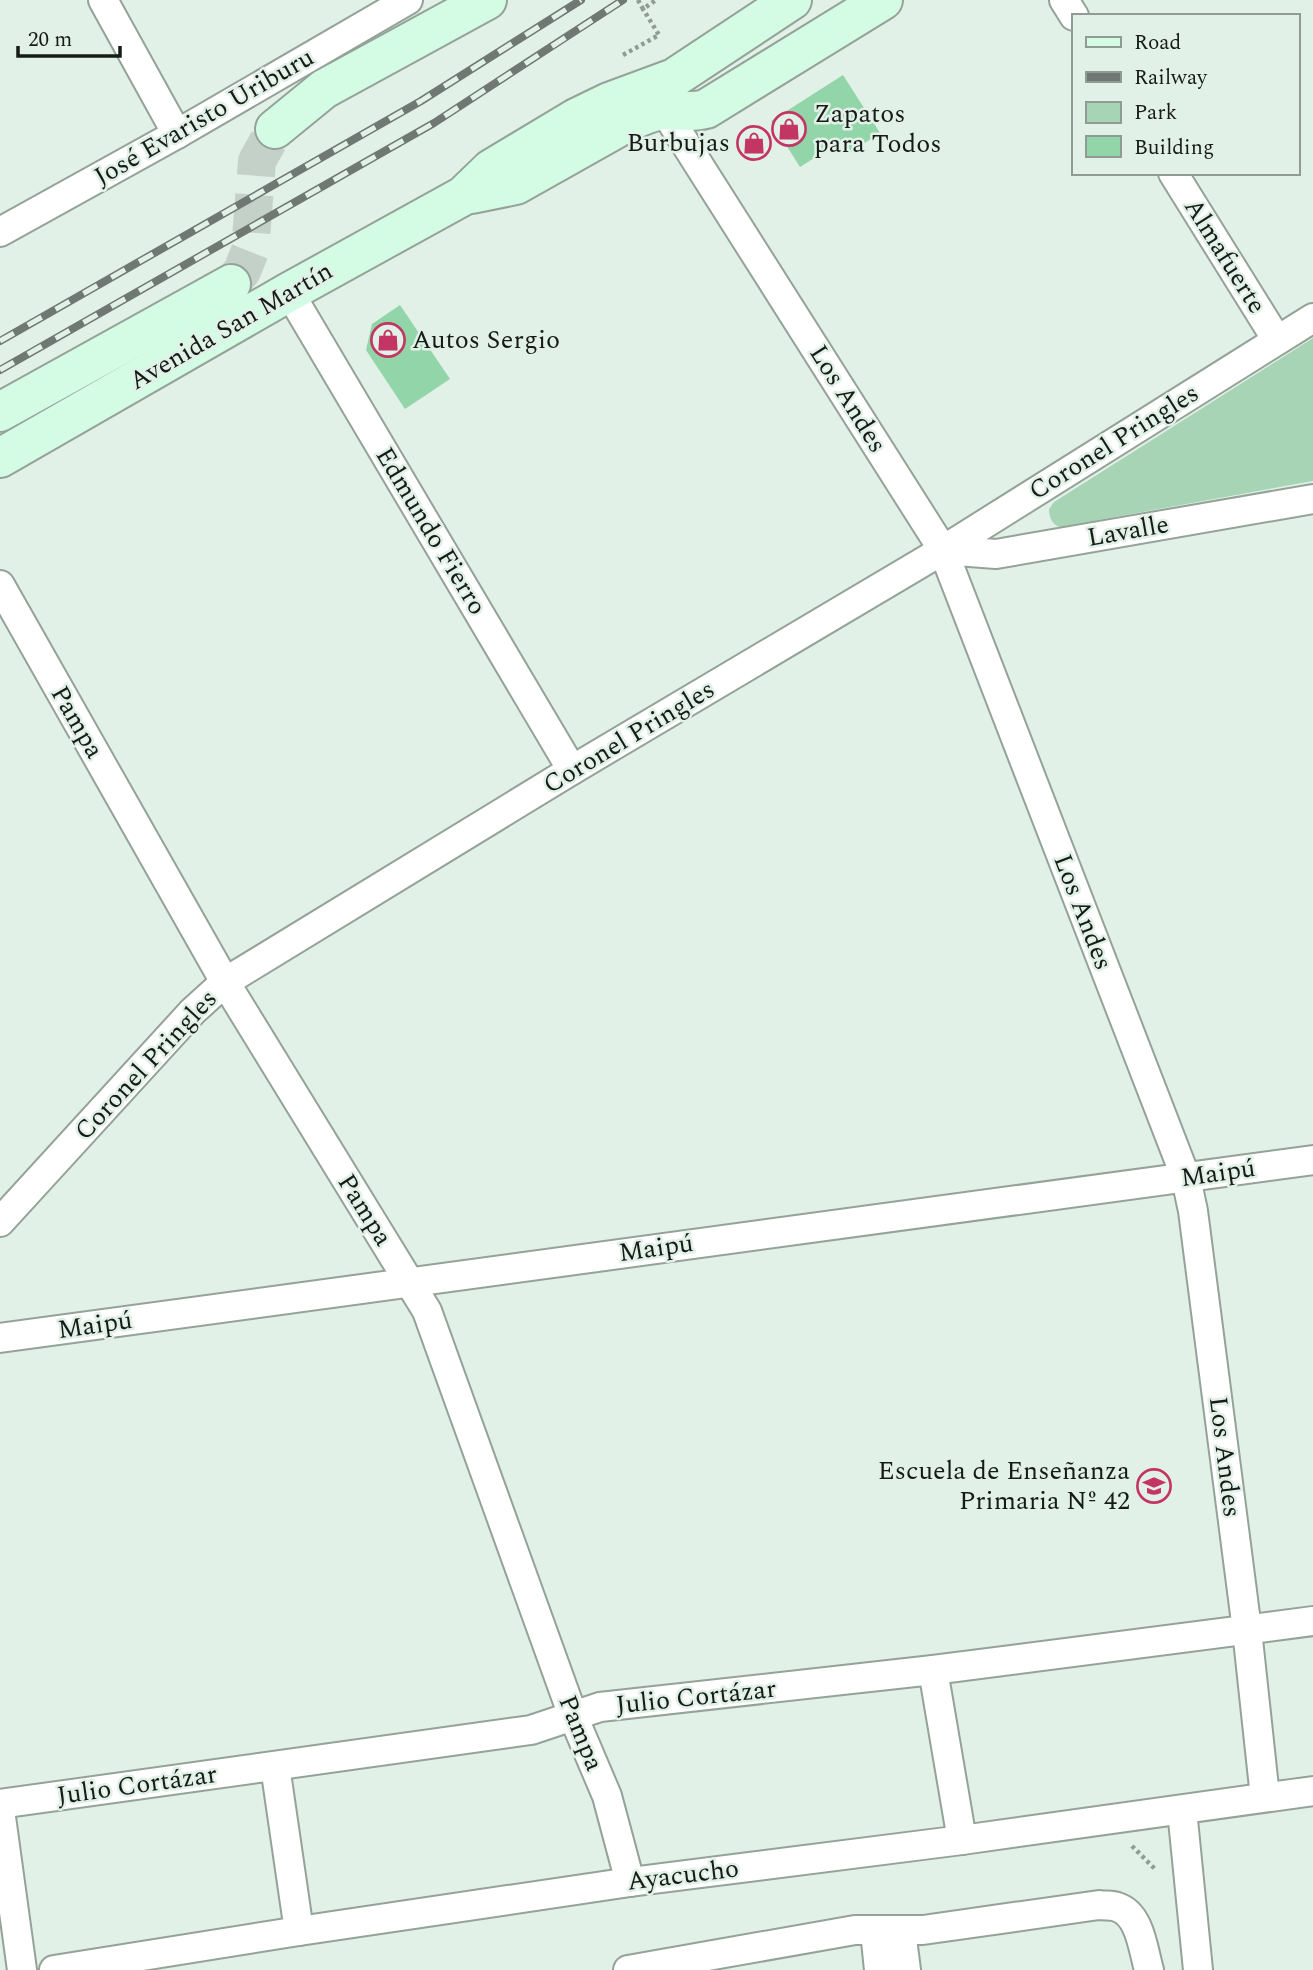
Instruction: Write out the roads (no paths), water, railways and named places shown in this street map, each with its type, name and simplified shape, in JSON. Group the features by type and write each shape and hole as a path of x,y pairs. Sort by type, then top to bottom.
{"main road":[{"path":"275,129 324,89 486,0"},
{"name":"Avenida San Martín","path":"0,458 289,292 463,196 491,169 592,110 674,78 792,0"},
{"path":"725,99 731,68 743,56 833,0"},
{"name":"Avenida San Martín","path":"463,196 516,185 648,113 664,110 693,113 705,109 883,0"},
{"path":"0,412 231,284"}],"street":[{"path":"103,0 177,134"},
{"name":"José Evaristo Uriburu","path":"0,232 177,134 408,0"},
{"name":"Los Andes","path":"664,110 943,550 1186,1178 1193,1212 1247,1630 1265,1797"},
{"name":"Almafuerte","path":"1174,175 1277,340"},
{"name":"Edmundo Fierro","path":"289,292 572,770"},
{"name":"Coronel Pringles","path":"0,1222 194,1011 225,982 572,770 943,550 1313,318"},
{"name":"Lavalle","path":"943,550 996,554 1313,499"},
{"name":"Pampa","path":"0,585 225,982 427,1311 573,1716 607,1796 630,1882"},
{"name":"Maipú","path":"0,1338 1313,1160"},
{"name":"Julio Cortázar","path":"0,1804 531,1730 600,1707 933,1670 1313,1621"},
{"path":"933,1670 962,1840"},
{"path":"275,1766 299,1931"},
{"name":"Ayacucho","path":"54,1970 88,1968 299,1931 630,1882 962,1840 1313,1791"},
{"path":"0,1810 22,1970"},
{"path":"1182,1810 1198,1970"},
{"path":"628,1970 855,1930 923,1930 1099,1905 1116,1907 1130,1915 1136,1924 1149,1970"},
{"path":"879,1970 888,1931"},
{"path":"888,1931 906,1970"}],"tunnel":[{"path":"231,284 242,271 250,251 257,161 275,129"}],"railway":[{"path":"0,341 421,101 581,0"},
{"path":"0,370 434,123 623,0"}],"place":[{"name":"Zapatos para Todos","path":"789,129"},
{"name":"Burbujas","path":"754,143"},
{"name":"Autos Sergio","path":"388,340"},
{"name":"Escuela de Enseñanza Primaria Nº 42","path":"1154,1486"}]}
